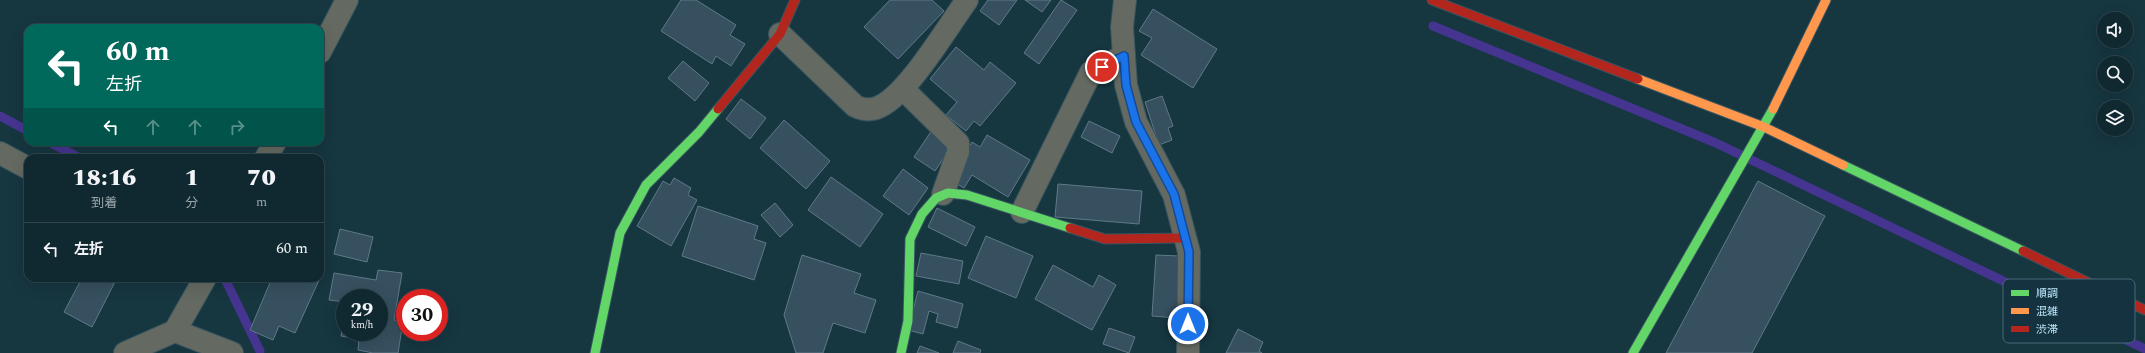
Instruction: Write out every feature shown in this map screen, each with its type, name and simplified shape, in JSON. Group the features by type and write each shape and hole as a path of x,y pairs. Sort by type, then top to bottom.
{"street":[{"path":"324,44 347,0"},
{"path":"595,353 620,233 646,185 699,132 780,34 795,0"},
{"path":"780,34 855,106 864,110 880,107 903,89 967,0"},
{"path":"1125,0 1122,28 1126,85 1136,122 1174,194 1189,252 1188,353"},
{"path":"1432,0 1764,127 2080,279"},
{"path":"1632,353 1764,127 1826,0"},
{"path":"1022,212 1091,72 1124,56"},
{"path":"903,89 958,143 958,152 943,194"},
{"path":"0,153 24,166"},
{"path":"901,353 908,321 910,239 913,228 933,200 943,194 955,193 970,196 1104,239 1185,238"},
{"path":"125,353 175,332 203,282"},
{"path":"2135,305 2145,310"},
{"path":"175,332 232,353"}],"building":[{"path":"681,0 696,0 736,25 730,35 745,44 731,66 716,56 712,64 661,31"},
{"path":"890,0 932,0 944,11 898,59 864,27"},
{"path":"988,0 1017,0 999,25 980,11"},
{"path":"1025,0 1051,0 1042,12"},
{"path":"1061,0 1077,10 1039,64 1024,53"},
{"path":"1153,9 1217,49 1193,88 1141,55 1152,38 1139,31"},
{"path":"956,47 984,70 990,62 1016,83 980,126 974,121 966,131 946,115 957,102 930,79"},
{"path":"683,61 709,83 695,101 668,78"},
{"path":"1162,96 1173,126 1168,128 1172,140 1159,145 1145,102"},
{"path":"741,99 766,118 750,139 726,119"},
{"path":"784,120 830,161 806,189 760,148"},
{"path":"1089,121 1120,136 1112,153 1081,137"},
{"path":"932,130 953,144 935,171 914,157"},
{"path":"987,135 1030,160 1008,197 972,175 964,188 950,180 972,142 980,147"},
{"path":"903,169 928,188 909,215 883,196"},
{"path":"831,177 883,214 860,247 808,210"},
{"path":"674,178 691,188 688,195 697,200 671,246 637,226 663,181 670,185"},
{"path":"1758,181 1825,216 1752,353 1666,353"},
{"path":"1058,184 1142,191 1139,224 1055,217"},
{"path":"775,203 793,225 780,237 761,215"},
{"path":"698,206 758,226 754,239 766,243 754,280 682,256"},
{"path":"937,208 975,227 966,246 928,227"},
{"path":"340,229 373,237 367,262 334,254"},
{"path":"986,236 1033,256 1016,298 968,278"},
{"path":"921,253 963,261 959,284 916,276"},
{"path":"802,255 861,274 854,293 876,300 865,333 833,323 823,353 796,353 784,315"},
{"path":"1156,255 1180,256 1177,318 1152,316"},
{"path":"1053,265 1093,287 1099,275 1116,285 1092,330 1035,299"},
{"path":"378,270 402,273 399,289 396,289 396,308 394,320 396,320 396,341 400,341 398,353 373,353 358,350 359,341 388,341 388,289 336,289 336,301 329,300 334,273 376,280"},
{"path":"80,282 115,282 92,327 64,312"},
{"path":"270,282 318,282 295,333 279,326 273,340 250,330"},
{"path":"918,291 963,304 957,328 936,322 938,314 929,311 923,334 908,330"},
{"path":"1109,328 1135,337 1129,353 1103,344"},
{"path":"1238,329 1263,342 1259,351 1262,353 1226,353"},
{"path":"958,341 981,350 980,353 953,353"},
{"path":"920,346 939,353 917,353"}],"waterway":[{"path":"1433,26 1716,143 2003,281"},
{"path":"0,116 24,129"},
{"path":"57,146 72,154"},
{"path":"226,282 260,351"},
{"path":"2133,343 2145,349"}],"traffic: fast":[{"path":"595,353 620,233 646,185 699,132 718,109"},
{"path":"1633,353 1773,109"},
{"path":"1843,165 2023,251"},
{"path":"901,353 908,321 910,239 922,214 936,198 948,193 967,195 1070,228"}],"traffic: slow":[{"path":"1773,109 1826,0"},
{"path":"1638,79 1764,127 1843,165"}],"traffic: jam":[{"path":"718,109 780,34 795,0"},
{"path":"1432,0 1638,79"},
{"path":"1070,228 1105,239 1185,238"},
{"path":"2023,251 2081,279"},
{"path":"2135,305 2145,310"}],"route":[{"path":"1102,67 1124,56 1126,85 1136,122 1174,194 1189,252 1188,324"}]}
